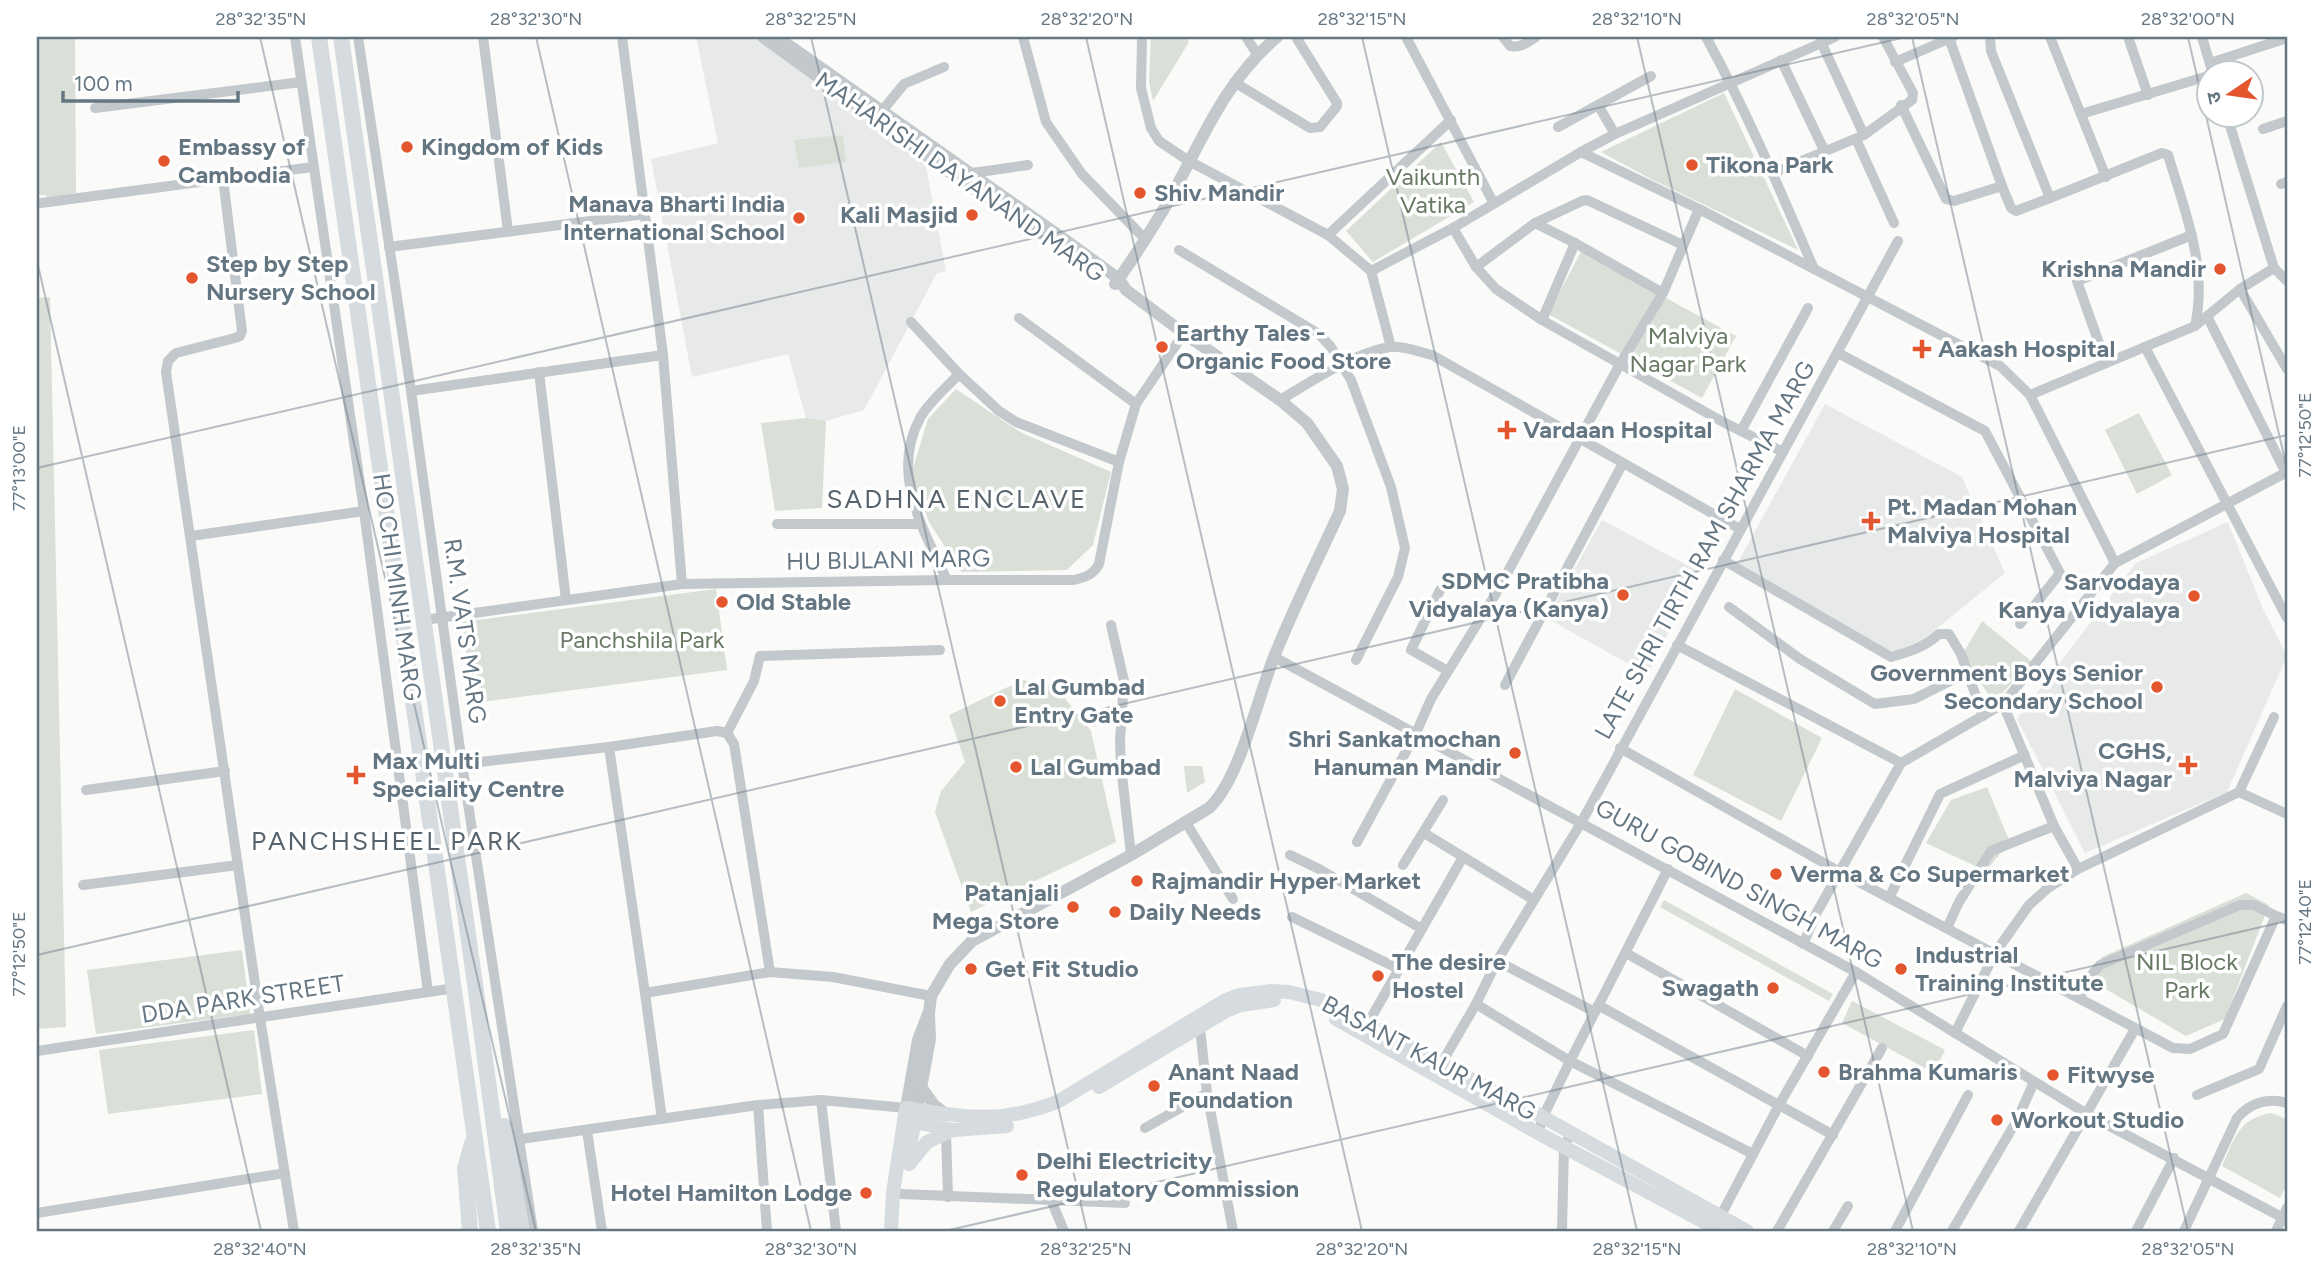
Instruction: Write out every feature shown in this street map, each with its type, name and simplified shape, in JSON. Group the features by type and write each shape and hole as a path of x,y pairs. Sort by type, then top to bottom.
{"main road":[{"name":"HO CHI MINH MARG","path":"319,37 488,1231"},
{"name":"HO CHI MINH MARG","path":"341,37 489,1088"},
{"name":"BASANT KAUR MARG","path":"910,1115 994,1118 1038,1110 1059,1101 1209,1008 1239,995 1272,991 1305,995 1321,1000 1543,1117 1567,1140 1720,1224 1747,1231"},
{"name":"BASANT KAUR MARG","path":"910,1115 950,1131 1009,1125 1061,1108 1226,1011 1241,1005 1273,1000 1304,1004 1320,1010 1538,1133 1567,1140"},
{"path":"489,1088 508,1231"},
{"path":"489,1088 503,1121 522,1231"},
{"name":"MAHARISHI DAYANAND MARG","path":"899,1231 910,1115"},
{"name":"MAHARISHI DAYANAND MARG","path":"891,1231 893,1193 910,1115"},
{"path":"905,1172 918,1151 931,1140 950,1131"},
{"path":"470,1231 465,1169 473,1137"}],"street":[{"path":"295,37 364,511 428,992"},
{"name":"R.M. VATS MARG","path":"358,37 411,391 462,765 533,1231"},
{"path":"483,37 508,231"},
{"path":"622,37 663,355 682,584"},
{"name":"MAHARISHI DAYANAND MARG","path":"763,37 945,169 1120,285"},
{"name":"MAHARISHI DAYANAND MARG","path":"778,37 972,173 1184,333 1280,400 1307,423 1323,444 1337,466 1343,489 1340,511 1274,657 1224,790 1209,808 1131,855 972,941 950,964 931,996 930,1039 921,1087 910,1115"},
{"path":"1023,37 1046,122 1083,174 1144,238"},
{"path":"1142,37 1141,88 1151,128 1159,141 1189,161 1328,235 1371,271 1391,347"},
{"path":"1246,37 1257,54"},
{"path":"1120,285 1234,82 1257,54 1278,37"},
{"path":"1234,82 1310,128 1320,127 1337,103 1296,37"},
{"path":"1406,37 1493,202"},
{"path":"1503,37 1514,47 1536,37"},
{"path":"1706,37 1773,173 1815,270"},
{"path":"1371,271 1453,228 1493,202 1615,134 1835,37"},
{"path":"1773,173 1860,137 1901,105 1912,100 1913,93 1883,37"},
{"path":"1895,62 1951,37 2011,208 2016,211 2162,153 2167,154 2192,235 2200,304 2195,326"},
{"path":"1990,37 1991,51 2050,198"},
{"path":"2050,37 2106,177"},
{"path":"2128,37 2148,95"},
{"path":"2202,37 2209,60"},
{"path":"2217,60 2258,42 2287,38"},
{"path":"1821,42 1894,223"},
{"path":"1781,60 1824,150"},
{"path":"882,111 904,84 944,67"},
{"path":"1558,127 1651,76"},
{"path":"2081,114 2194,80"},
{"path":"94,107 301,82"},
{"path":"1901,105 1947,199 1954,201 2003,186"},
{"path":"1598,106 1615,134"},
{"path":"1328,235 1451,120"},
{"path":"2264,129 2287,121"},
{"path":"2231,130 2274,268 2287,281"},
{"path":"1581,152 1699,209 2000,366 2030,395 2115,563"},
{"path":"972,173 1028,165"},
{"path":"41,203 313,167"},
{"path":"223,180 242,331 240,336 235,338 176,353 168,361 166,372 260,1018 294,1231"},
{"path":"1476,267 1535,223 1582,201 1592,201 1683,244"},
{"path":"1357,842 1416,733 1431,699 1498,590 1620,365 1663,293 1699,209"},
{"path":"389,247 645,214"},
{"path":"1535,223 1663,293"},
{"path":"1453,228 1476,267 1496,289 1542,320 1620,365 1783,452"},
{"path":"2106,363 2077,281 2192,235"},
{"name":"LATE SHRI TIRTH RAM SHARMA MARG","path":"1441,1063 1476,1004 1497,961 1581,823 1898,241"},
{"path":"1542,320 1575,243"},
{"path":"1179,250 1319,334 1351,380 1391,487 1405,548 1398,577 1356,660"},
{"path":"2030,395 2195,326 2240,289 2274,268"},
{"path":"2240,289 2287,369"},
{"path":"1741,431 1808,308"},
{"path":"1803,944 1901,763 2003,705 2115,563 2287,473 2207,316"},
{"path":"1019,318 1136,404"},
{"path":"911,322 959,374 999,411 1034,431 1119,462"},
{"name":"HU BIJLANI MARG","path":"424,620 682,584 1074,580 1094,573 1099,564 1119,462 1136,404 1184,333"},
{"path":"1280,400 1342,364 1391,347 1411,349 1432,355 1741,529"},
{"path":"2145,347 2287,618"},
{"path":"1838,353 1985,431 2060,573 2020,624"},
{"path":"411,391 663,355"},
{"path":"539,372 566,600"},
{"path":"947,580 921,524 906,474 910,446 920,417 959,374"},
{"path":"1505,685 1623,463"},
{"path":"191,536 364,511"},
{"path":"777,524 921,524"},
{"path":"1723,561 1891,657 1930,643 1939,634 1949,634 1961,654 1983,716"},
{"path":"1440,590 1411,650 1448,671"},
{"path":"1729,607 1810,666 1875,704 1914,699 1968,672"},
{"path":"1111,625 1124,681 1121,766 1131,855"},
{"path":"1677,645 1901,763"},
{"path":"726,733 754,681 760,656 940,650"},
{"name":"GURU GOBIND SINGH MARG","path":"1274,657 1856,972 2087,1114 2174,1158 2210,1180 2286,1215"},
{"path":"2003,705 2054,826 2078,869"},
{"path":"1955,1033 1995,953 2029,905 2048,888 2078,869 2239,792 2274,717"},
{"path":"462,765 717,731 726,733 734,744 770,972"},
{"path":"608,747 662,1119"},
{"path":"1620,748 1840,872 2173,1048 2190,1049 2223,1034 2276,916"},
{"path":"1889,898 1940,794 2025,755"},
{"path":"86,790 225,771"},
{"path":"2239,792 2287,814"},
{"path":"1403,865 1443,800"},
{"path":"1185,821 1233,899"},
{"path":"1947,928 1959,902 1991,851 2054,826"},
{"path":"1424,833 1534,900"},
{"path":"1290,855 1422,929"},
{"path":"1367,1025 1463,857"},
{"path":"83,885 238,864"},
{"path":"1538,1133 1570,1061 1668,869"},
{"path":"2080,998 2087,979 2100,965 2240,905 2254,905 2287,920"},
{"path":"1292,917 1399,969"},
{"path":"1626,953 1808,1056"},
{"path":"1497,961 1597,1009 1833,1135"},
{"path":"645,993 770,972 833,977 931,996"},
{"path":"1720,1224 1779,1105 1856,972"},
{"name":"DDA PARK STREET","path":"37,1051 455,988"},
{"path":"1476,1004 1570,1061 1753,1154"},
{"path":"2197,1095 2259,1069 2287,1006"},
{"name":"MAHARISHI DAYANAND MARG","path":"910,1115 918,1040 929,1013"},
{"path":"1200,1028 1207,1093 1233,1231"},
{"path":"2019,1231 2135,1029"},
{"path":"1777,1231 1882,1048"},
{"path":"1952,1231 2017,1120 2034,1082"},
{"path":"921,1087 934,1105 948,1116"},
{"path":"1145,1128 1207,1093"},
{"path":"1895,1231 1968,1095"},
{"path":"521,1139 758,1105 821,1100 910,1115"},
{"path":"821,1100 836,1231"},
{"path":"2184,1231 2237,1118 2248,1106 2276,1100 2287,1103"},
{"path":"758,1105 767,1231"},
{"path":"587,1130 602,1231"},
{"path":"948,1197 950,1131"},
{"path":"1562,1231 1567,1140"},
{"path":"2136,1231 2174,1158"},
{"path":"37,1213 285,1173"},
{"path":"901,1194 1125,1203"},
{"path":"1051,1200 1064,1231"},
{"path":"1833,1231 1848,1206"},
{"path":"2276,1231 2286,1215"}],"shaded area":[{"name":"Manava Bharti India International School","path":"696,37 759,37 926,166 946,271 937,273 864,410 826,421 806,418 788,354 692,377 651,159 718,143"},
{"name":"Pt. Madan Mohan Malviya Hospital","path":"1825,404 1962,477 2005,573 1898,660 1737,564"},
{"name":"SDMC Pratibha Vidyalaya (Kanya)","path":"1602,520 1698,571 1648,675 1547,618"},
{"name":"Government Boys Senior Secondary School","path":"2228,522 2263,609 2287,656 2227,792 2085,853 2017,719 2136,563"}],"green space":[{"path":"37,37 75,37 76,193 47,198 46,195 37,195"},
{"path":"1151,37 1186,37 1189,42 1153,101 1149,82"},
{"name":"Tikona Park","path":"1724,93 1798,250 1601,152"},
{"path":"843,135 846,162 799,168 794,140"},
{"name":"Vaikunth Vatika","path":"1441,142 1474,202 1373,262 1346,231"},
{"name":"Malviya Nagar Park","path":"1581,252 1736,336 1702,398 1548,314"},
{"path":"50,297 66,1027 37,1029 37,298"},
{"path":"956,389 1020,432 1111,472 1093,545 1067,570 961,572 929,522 911,475 928,419"},
{"path":"2139,413 2172,475 2137,494 2105,430"},
{"path":"806,418 826,421 822,508 775,511 761,423"},
{"name":"Panchshila Park","path":"716,589 727,670 473,703 462,622"},
{"path":"1982,621 2031,661 1994,703 1962,655"},
{"path":"1023,680 1055,686 1091,731 1116,842 971,912 935,812 941,791 965,762 949,715"},
{"path":"1735,689 1822,738 1781,821 1693,775"},
{"path":"1184,766 1202,766 1205,782 1187,793"},
{"path":"1987,787 2011,845 2003,850 1986,871 1926,843 1951,800"},
{"name":"NIL Block Park","path":"2246,893 2269,905 2225,1019 2186,1036 2092,981 2102,957"},
{"path":"1664,900 1833,994 1829,1001 1660,907"},
{"path":"242,950 250,1014 96,1034 87,970"},
{"path":"1852,1001 1945,1050 1934,1073 1842,1023"},
{"path":"254,1030 262,1094 108,1114 99,1050"},
{"path":"2271,1113 2287,1119 2287,1184 2280,1198 2222,1166 2244,1125"}],"place":[{"name":"Kingdom of Kids","path":"407,147"},
{"name":"Embassy of Cambodia","path":"164,161"},
{"name":"Tikona Park","path":"1692,165"},
{"name":"Shiv Mandir","path":"1140,193"},
{"name":"Kali Masjid","path":"972,215"},
{"name":"Manava Bharti India International School","path":"799,218"},
{"name":"Krishna Mandir","path":"2220,269"},
{"name":"Step by Step Nursery School","path":"192,278"},
{"name":"Earthy Tales - Organic Food Store","path":"1162,347"},
{"name":"Aakash Hospital","path":"1922,349"},
{"name":"Vardaan Hospital","path":"1507,430"},
{"name":"Pt. Madan Mohan Malviya Hospital","path":"1871,521"},
{"name":"SDMC Pratibha Vidyalaya (Kanya)","path":"1623,595"},
{"name":"Sarvodaya Kanya Vidyalaya","path":"2194,596"},
{"name":"Old Stable","path":"722,602"},
{"name":"Government Boys Senior Secondary School","path":"2157,687"},
{"name":"Lal Gumbad Entry Gate","path":"1000,701"},
{"name":"Shri Sankatmochan Hanuman Mandir","path":"1515,753"},
{"name":"CGHS, Malviya Nagar","path":"2188,765"},
{"name":"Lal Gumbad","path":"1016,767"},
{"name":"Max Multi Speciality Centre","path":"356,775"},
{"name":"Verma & Co Supermarket","path":"1776,874"},
{"name":"Rajmandir Hyper Market","path":"1137,881"},
{"name":"Patanjali Mega Store","path":"1073,907"},
{"name":"Daily Needs","path":"1115,912"},
{"name":"Get Fit Studio","path":"971,969"},
{"name":"Industrial Training Institute","path":"1901,969"},
{"name":"The desire Hostel","path":"1378,976"},
{"name":"Swagath","path":"1773,988"},
{"name":"Brahma Kumaris","path":"1824,1072"},
{"name":"Fitwyse","path":"2053,1075"},
{"name":"Anant Naad Foundation","path":"1154,1086"},
{"name":"Workout Studio","path":"1997,1120"},
{"name":"Delhi Electricity Regulatory Commission","path":"1022,1175"},
{"name":"Hotel Hamilton Lodge","path":"866,1193"}],"district":[{"name":"SADHNA ENCLAVE","path":"957,499"},
{"name":"PANCHSHEEL PARK","path":"387,841"}]}
